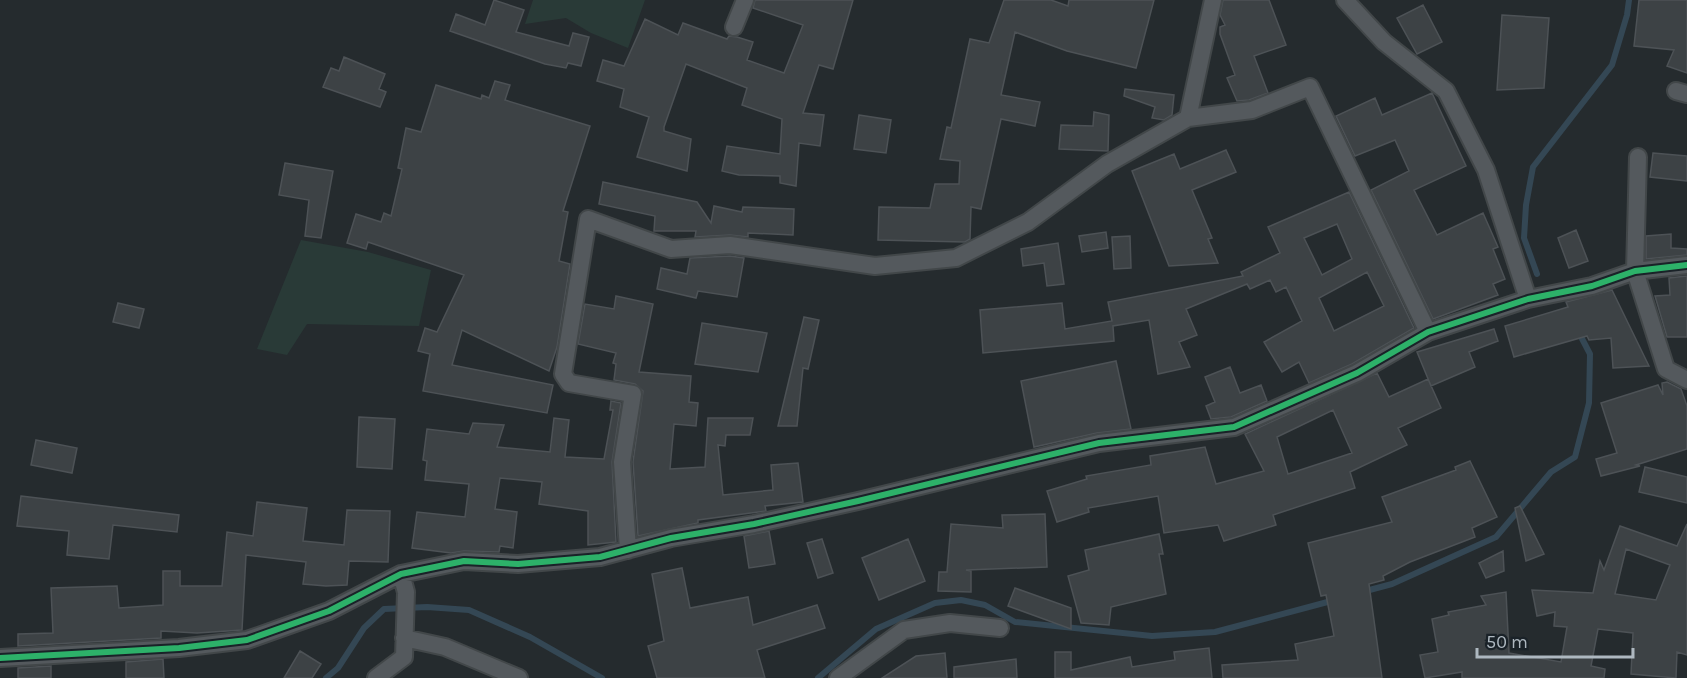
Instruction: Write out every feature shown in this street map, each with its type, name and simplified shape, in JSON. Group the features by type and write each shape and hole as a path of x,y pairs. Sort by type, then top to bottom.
{"street":[{"path":"734,27 745,0"},
{"path":"1188,118 1213,0"},
{"path":"1345,0 1384,42 1446,91 1486,170 1528,299"},
{"path":"628,550 622,462 633,394 569,383 563,374 588,219 671,249 730,245 875,266 956,258 1028,222 1107,164 1188,118 1252,110 1310,87 1428,332"},
{"path":"1638,157 1635,271 1666,369 1687,380"},
{"path":"0,658 178,648 247,640 329,611 400,574 464,561 518,564 600,557 671,538 754,524 858,501 1099,443 1234,428 1357,373 1428,332 1528,299 1592,286 1635,271 1687,265"},
{"path":"376,678 404,657 406,592 400,574"},
{"path":"838,678 904,630 950,623 1000,628"},
{"path":"404,638 445,647 519,678"}],"shaded area":[{"path":"533,0 645,0 628,48 591,33 566,18 525,24"},
{"path":"301,240 368,252 431,270 419,326 307,324 287,355 257,349"}],"building":[{"path":"494,0 524,10 516,32 569,46 573,33 589,37 581,66 568,63 566,68 545,64 450,31 456,14 485,25"},
{"path":"755,0 853,0 833,69 819,65 803,113 824,115 820,146 799,143 796,186 780,183 780,176 739,175 722,171 727,146 780,154 782,119 742,105 747,88 686,64 664,131 691,139 687,171 637,157 649,117 620,107 624,89 597,81 603,60 624,66 645,19 678,35 683,23 727,39 729,36 753,42 747,60 784,73 803,25 753,8"},
{"path":"1004,0 1051,0 1068,6 1069,0 1154,0 1136,68 1067,51 1015,32 1001,95 1040,102 1035,126 1001,119 981,209 971,207 970,239 965,242 878,240 879,207 930,208 935,184 959,184 960,161 940,159 947,127 951,128 970,39 989,43"},
{"path":"1223,0 1269,0 1286,45 1254,56 1268,93 1249,100 1237,101 1227,78 1235,75 1220,34 1220,27 1225,25 1220,15"},
{"path":"1639,0 1687,0 1687,73 1667,66 1674,50 1634,46"},
{"path":"1423,5 1442,42 1417,54 1397,18"},
{"path":"1502,15 1549,18 1544,88 1497,90"},
{"path":"344,57 385,74 379,89 386,92 380,107 323,87 331,68 339,71"},
{"path":"495,81 510,85 505,100 590,126 563,211 568,212 559,261 570,264 557,347 549,371 462,330 452,365 553,385 547,413 423,391 430,354 418,351 425,328 437,332 464,275 368,242 366,249 347,243 356,214 381,222 384,213 391,216 402,169 398,168 406,128 421,132 436,85 481,99 482,95 489,98"},
{"path":"1125,89 1174,95 1172,115 1164,120 1152,118 1155,107 1124,96"},
{"path":"1432,93 1466,166 1414,190 1437,235 1483,213 1498,247 1493,249 1505,279 1493,284 1498,295 1433,319 1371,190 1409,171 1395,140 1355,156 1336,116 1375,98 1382,115"},
{"path":"1094,112 1109,115 1108,151 1059,149 1061,125 1093,126"},
{"path":"859,115 891,120 886,153 854,149"},
{"path":"1226,150 1236,172 1192,190 1212,238 1208,239 1218,263 1169,266 1132,171 1174,154 1180,169"},
{"path":"1653,153 1687,156 1687,181 1650,177"},
{"path":"285,163 333,171 321,238 305,236 309,200 279,195"},
{"path":"603,182 697,202 711,223 714,206 742,212 743,207 794,209 793,235 748,233 748,237 730,235 695,237 696,231 654,231 655,216 599,204"},
{"path":"1349,192 1414,328 1352,364 1309,383 1299,362 1282,372 1264,342 1302,321 1286,287 1276,292 1270,280 1250,289 1247,284 1186,309 1197,335 1179,342 1190,367 1158,374 1149,320 1113,326 1114,341 983,353 980,310 1062,303 1065,329 1112,321 1108,302 1243,276 1241,272 1280,253 1268,227","holes":["1337,224 1352,259 1322,275 1304,238","1367,272 1384,306 1334,331 1319,298"]},
{"path":"1576,230 1588,261 1569,268 1558,238"},
{"path":"1106,232 1108,248 1082,252 1079,236"},
{"path":"1671,234 1671,248 1687,249 1687,255 1646,259 1646,236"},
{"path":"1130,236 1131,268 1114,269 1112,237"},
{"path":"1058,243 1064,284 1047,286 1044,263 1023,266 1021,249"},
{"path":"730,256 744,258 737,297 698,291 696,298 657,289 661,268 687,274 690,258"},
{"path":"1687,276 1687,337 1667,337 1655,296 1670,295 1669,278"},
{"path":"1612,290 1649,366 1613,368 1611,338 1589,340 1587,336 1514,357 1505,326 1568,307 1566,302"},
{"path":"616,296 653,304 639,372 691,376 689,402 698,403 696,426 674,424 670,469 705,467 708,418 753,418 750,435 726,435 725,446 718,445 723,495 773,490 771,465 798,463 803,502 765,506 766,511 698,520 698,523 638,536 633,462 643,391 635,384 614,380 616,364 613,363 616,353 578,344 585,304 614,309"},
{"path":"118,303 144,309 139,328 113,322"},
{"path":"804,317 819,320 808,369 803,368 797,426 778,426"},
{"path":"702,323 767,333 758,372 695,364"},
{"path":"1494,329 1498,341 1469,352 1475,367 1431,386 1417,352"},
{"path":"1116,361 1131,429 1097,433 1034,447 1021,381"},
{"path":"1230,367 1240,393 1261,385 1267,401 1231,417 1211,419 1206,406 1215,402 1205,377"},
{"path":"1377,373 1389,397 1428,379 1441,408 1398,428 1407,445 1350,472 1355,488 1273,515 1276,525 1224,541 1218,525 1164,533 1158,496 1088,508 1089,512 1057,522 1047,491 1087,479 1086,476 1151,465 1150,456 1205,447 1216,484 1264,471 1245,434","holes":["1333,410 1352,453 1288,474 1277,437"]},
{"path":"1667,382 1681,389 1687,406 1687,449 1636,465 1640,466 1601,476 1596,459 1617,453 1601,403 1658,385 1663,395 1662,383"},
{"path":"611,401 621,403 612,462 616,542 588,545 588,511 539,504 542,482 500,478 495,509 517,512 513,548 500,546 499,552 451,553 412,548 417,512 465,517 469,484 425,480 427,461 423,460 427,429 469,434 473,423 504,425 497,447 550,452 554,418 569,420 565,457 604,459 613,410 610,410"},
{"path":"359,417 395,419 392,469 357,467"},
{"path":"36,440 77,448 72,473 31,465"},
{"path":"1470,461 1497,517 1472,528 1475,537 1410,562 1383,576 1384,580 1369,584 1382,678 1223,678 1222,665 1298,660 1295,644 1334,636 1326,595 1321,596 1308,543 1392,522 1382,497 1456,470 1455,467"},
{"path":"1645,467 1687,477 1687,503 1639,492"},
{"path":"21,496 179,515 177,532 113,525 109,559 67,555 69,531 17,526"},
{"path":"257,502 307,508 303,541 344,545 347,510 390,511 388,562 349,561 347,585 326,586 303,584 306,562 246,555 242,630 197,633 161,631 161,638 18,646 18,634 53,633 51,588 117,586 119,608 163,605 163,571 180,571 180,586 222,586 227,532 253,536"},
{"path":"1520,506 1544,554 1526,561 1515,508"},
{"path":"1045,514 1047,567 966,570 971,571 971,592 938,591 939,572 947,572 951,524 1003,528 1002,515"},
{"path":"1687,524 1687,655 1677,652 1676,678 1631,674 1633,633 1598,629 1591,666 1605,669 1604,678 1462,678 1462,672 1425,678 1420,655 1438,652 1432,619 1449,615 1448,612 1486,605 1481,596 1506,592 1509,653 1561,662 1567,627 1554,626 1555,612 1537,616 1532,590 1593,593 1600,561 1604,570 1620,526 1677,546","holes":["1626,549 1670,565 1656,600 1615,594"]},
{"path":"769,531 775,564 749,568 744,536"},
{"path":"1159,534 1163,554 1159,554 1166,594 1111,607 1109,625 1081,623 1068,576 1089,570 1085,550"},
{"path":"822,539 833,573 818,578 807,543"},
{"path":"908,539 925,581 879,600 862,558"},
{"path":"1503,551 1504,571 1486,578 1479,563"},
{"path":"682,568 690,608 748,597 753,625 817,605 825,628 757,650 765,678 657,678 648,646 664,641 652,574"},
{"path":"1015,588 1071,608 1071,629 1008,606"},
{"path":"1209,648 1212,678 1055,678 1055,652 1071,652 1071,670 1130,657 1132,667 1175,660 1174,652"},
{"path":"300,651 321,664 312,678 284,678"},
{"path":"945,653 947,678 882,678 916,656"},
{"path":"163,659 164,678 126,678 126,662"},
{"path":"1016,659 1017,678 954,678 954,667"},
{"path":"51,666 51,678 18,678 18,668"}],"waterway":[{"path":"1537,274 1524,238 1526,205 1533,167 1612,65 1627,15 1629,0"},
{"path":"1362,592 1392,584 1496,537 1551,472 1575,457 1589,403 1590,354 1578,331"},
{"path":"818,678 876,629 935,603 961,600 985,605 1015,622 1152,636 1215,632 1335,600"},
{"path":"326,678 338,668 364,628 384,609 427,607 469,610 530,637 602,678"}],"cycle path":[{"path":"0,658 179,648 247,640 329,611 401,574 464,561 518,564 600,557 671,538 754,524 858,501 1099,443 1234,427 1357,373 1428,332 1528,299 1592,286 1635,271 1687,265"}]}
